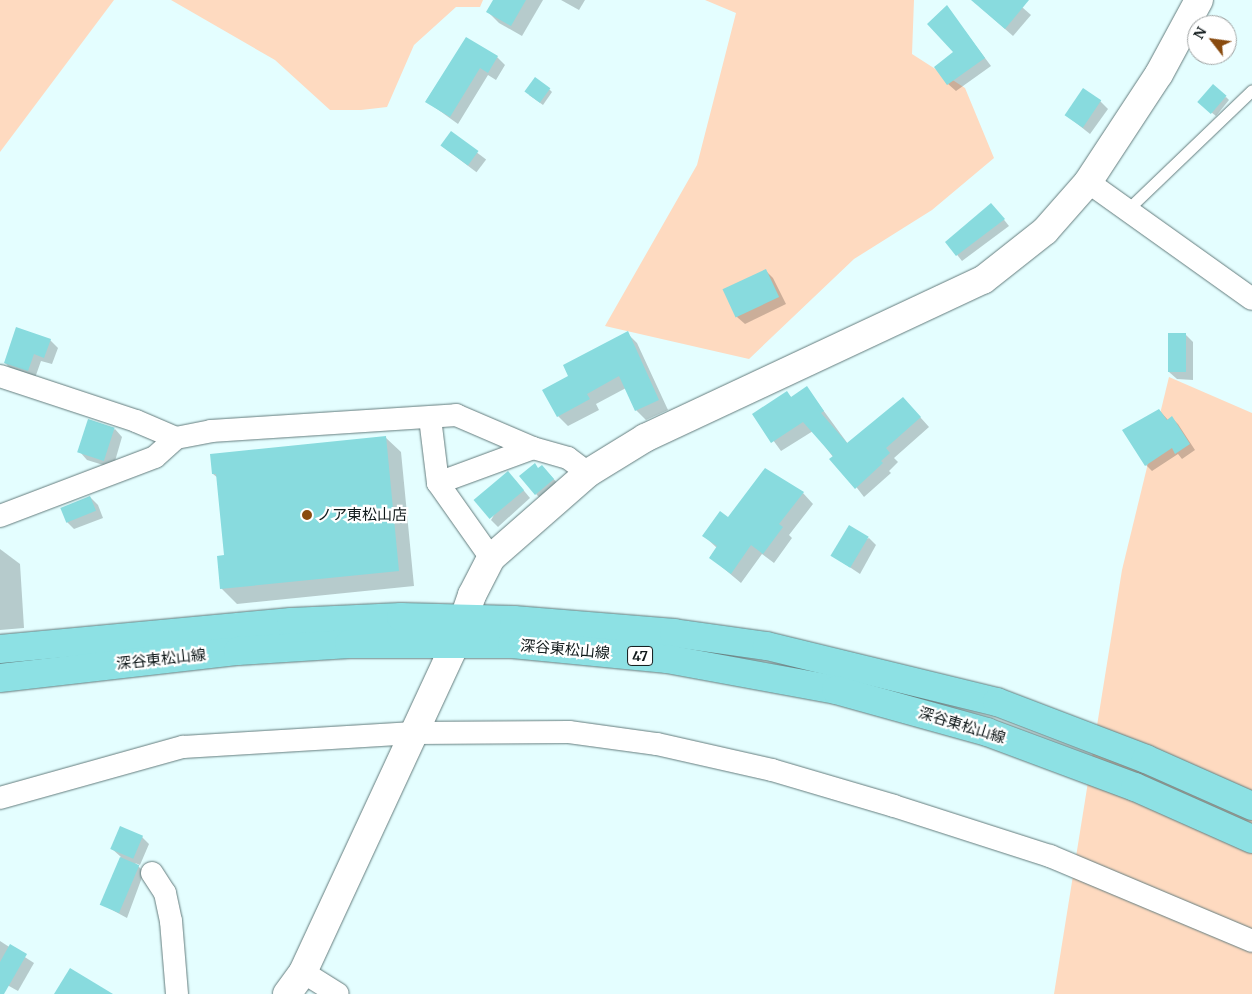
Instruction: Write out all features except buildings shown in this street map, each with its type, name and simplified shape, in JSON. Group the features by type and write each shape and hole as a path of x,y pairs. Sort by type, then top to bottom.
{"main road":[{"name":"深谷東松山線","path":"0,649 291,622 401,617 460,632 560,648 668,659 836,690 987,732 1135,788 1252,839"},
{"name":"深谷東松山線","path":"0,678 238,651 349,644 460,632 514,620 674,633 767,646 914,680 997,702 1076,731 1252,806"}],"street":[{"path":"287,994 302,972 414,733 460,632 472,595 491,558 588,473 645,438 983,280 1045,231 1088,182 1159,74 1199,0"},
{"path":"1088,182 1252,299"},
{"path":"0,376 136,421 176,438"},
{"path":"0,516 155,457 176,438 211,431 456,415 533,448 568,458 588,473"},
{"path":"430,418 438,483 491,558"},
{"path":"438,483 533,448"},
{"path":"0,798 183,747 414,733 569,732 657,744 772,770 1050,856 1252,942"},
{"path":"152,873 165,893 171,921 177,994"},
{"path":"302,972 338,994"}],"lane":[{"path":"1127,210 1252,90"}],"shaded area":[{"path":"0,0 114,0 0,152"},
{"path":"171,0 483,0 480,7 456,7 414,45 387,107 361,110 330,110 275,60"},
{"path":"705,0 914,0 912,54 965,88 994,158 932,210 854,259 749,359 605,326 697,165 736,13"},
{"path":"1169,377 1252,413 1252,994 1054,994 1122,570"}],"place":[{"name":"ノア東松山店","path":"307,515"}]}
